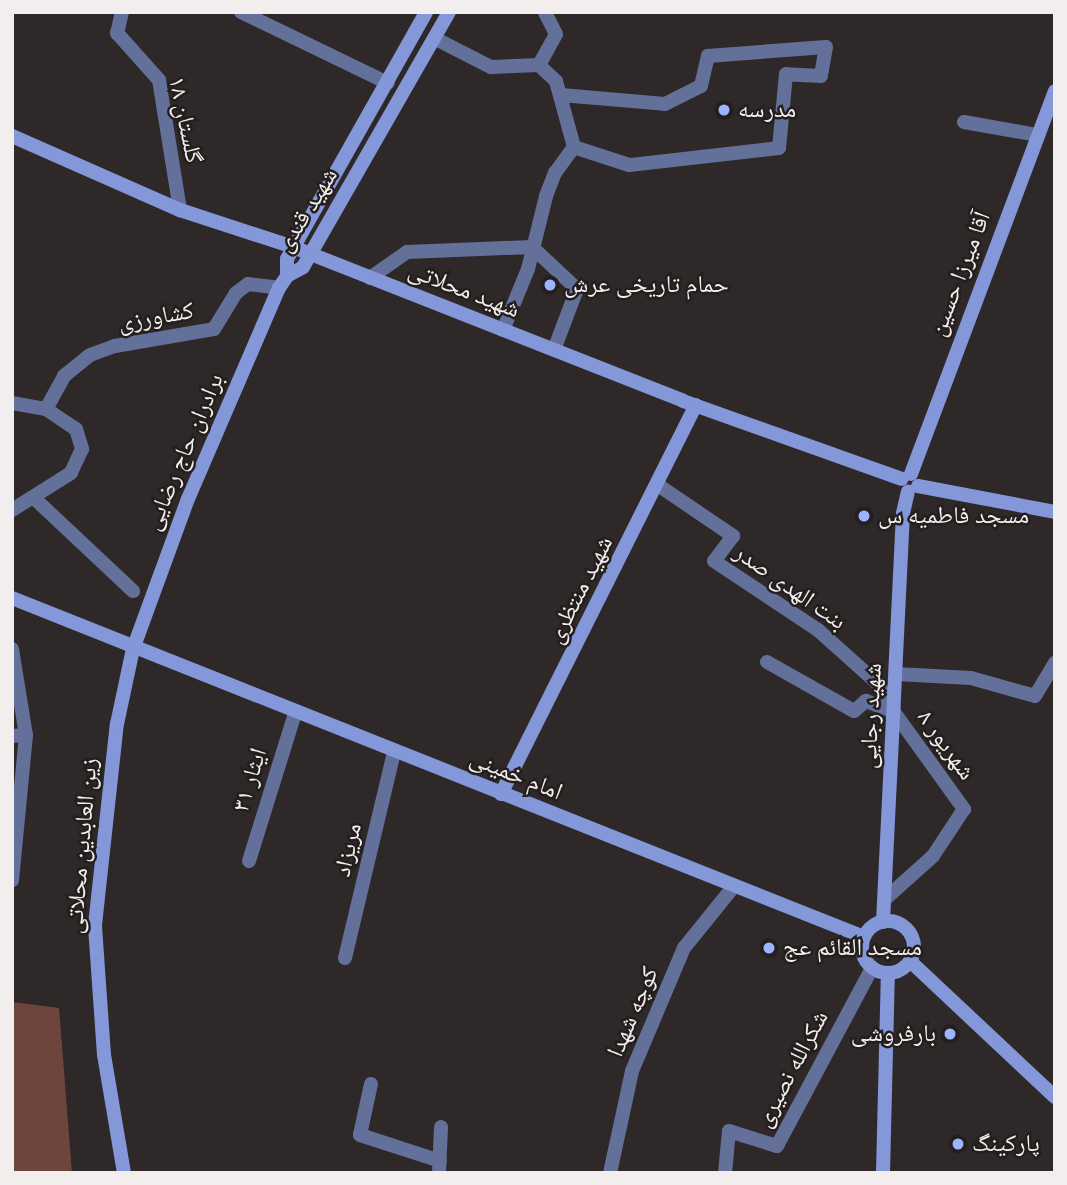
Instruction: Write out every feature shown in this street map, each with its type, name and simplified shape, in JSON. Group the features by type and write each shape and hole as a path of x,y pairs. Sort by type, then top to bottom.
{"main road":[{"name":"شهید قندی","path":"283,282 287,259 293,247 426,12"},
{"name":"شهید قندی","path":"283,282 303,267 436,39 449,12"},
{"name":"آقا میرزا حسین","path":"903,513 910,483 1055,91"},
{"name":"شهید محلاتی","path":"12,136 180,209 293,247 696,405 910,483 1055,512"},
{"name":"برادران حاج رضایی","path":"133,649 188,499 283,282"},
{"name":"شهید منتظری","path":"501,794 696,405"},
{"name":"شهید رجایی","path":"883,922 903,513"},
{"path":"12,598 133,649"},
{"name":"امام خمینی","path":"133,649 864,937"},
{"name":"زین العابدین محلاتی","path":"124,1173 104,1055 95,925 117,724 133,649"},
{"path":"883,922 907,929 914,945 910,961 888,973 872,968 863,954 864,937 883,922"},
{"path":"910,961 1055,1097"},
{"path":"883,1173 888,973"}],"street":[{"name":"گلستان ۱۸","path":"122,12 117,33 159,80 180,209"},
{"path":"241,12 388,83"},
{"path":"539,65 556,34 545,12"},
{"path":"436,39 491,67 539,65 556,80 574,147"},
{"path":"561,95 665,104 701,86 708,56 826,47 821,76 786,74 779,148 629,165 574,147"},
{"path":"964,122 1038,135"},
{"path":"503,330 555,173 574,147"},
{"path":"370,278 407,253 532,247 577,289 554,350"},
{"name":"کشاورزی","path":"46,409 64,376 90,355 115,346 214,329 236,293 247,284 283,282"},
{"path":"12,403 46,409 76,429 82,449 71,473 12,510"},
{"name":"بنت الهدی صدر","path":"658,485 733,536 714,561 818,630 877,682 894,710"},
{"path":"34,498 133,591"},
{"path":"12,649 19,736 12,880"},
{"path":"767,662 854,711 866,701 894,710"},
{"path":"895,674 971,678 1035,696 1055,663"},
{"name":"۸ شهریور","path":"885,899 933,856 964,809 894,710"},
{"name":"ایثار ۳۱","path":"249,861 295,713"},
{"name":"مریزاد","path":"345,958 394,752"},
{"name":"کوچه شهدا","path":"610,1173 632,1071 684,948 734,886"},
{"name":"شکرالله نصیری","path":"725,1173 729,1131 777,1146 872,968"},
{"path":"371,1084 359,1135 439,1167 441,1127"}],"shaded area":[{"path":"12,1002 59,1008 72,1173 12,1173"}],"place":[{"name":"مدرسه","path":"724,110"},
{"name":"حمام تاریخی عرش","path":"550,285"},
{"name":"مسجد فاطمیه س","path":"864,516"},
{"name":"مسجد القائم عج","path":"769,948"},
{"name":"بارفروشی","path":"950,1034"},
{"name":"پارکینگ","path":"958,1144"}]}
